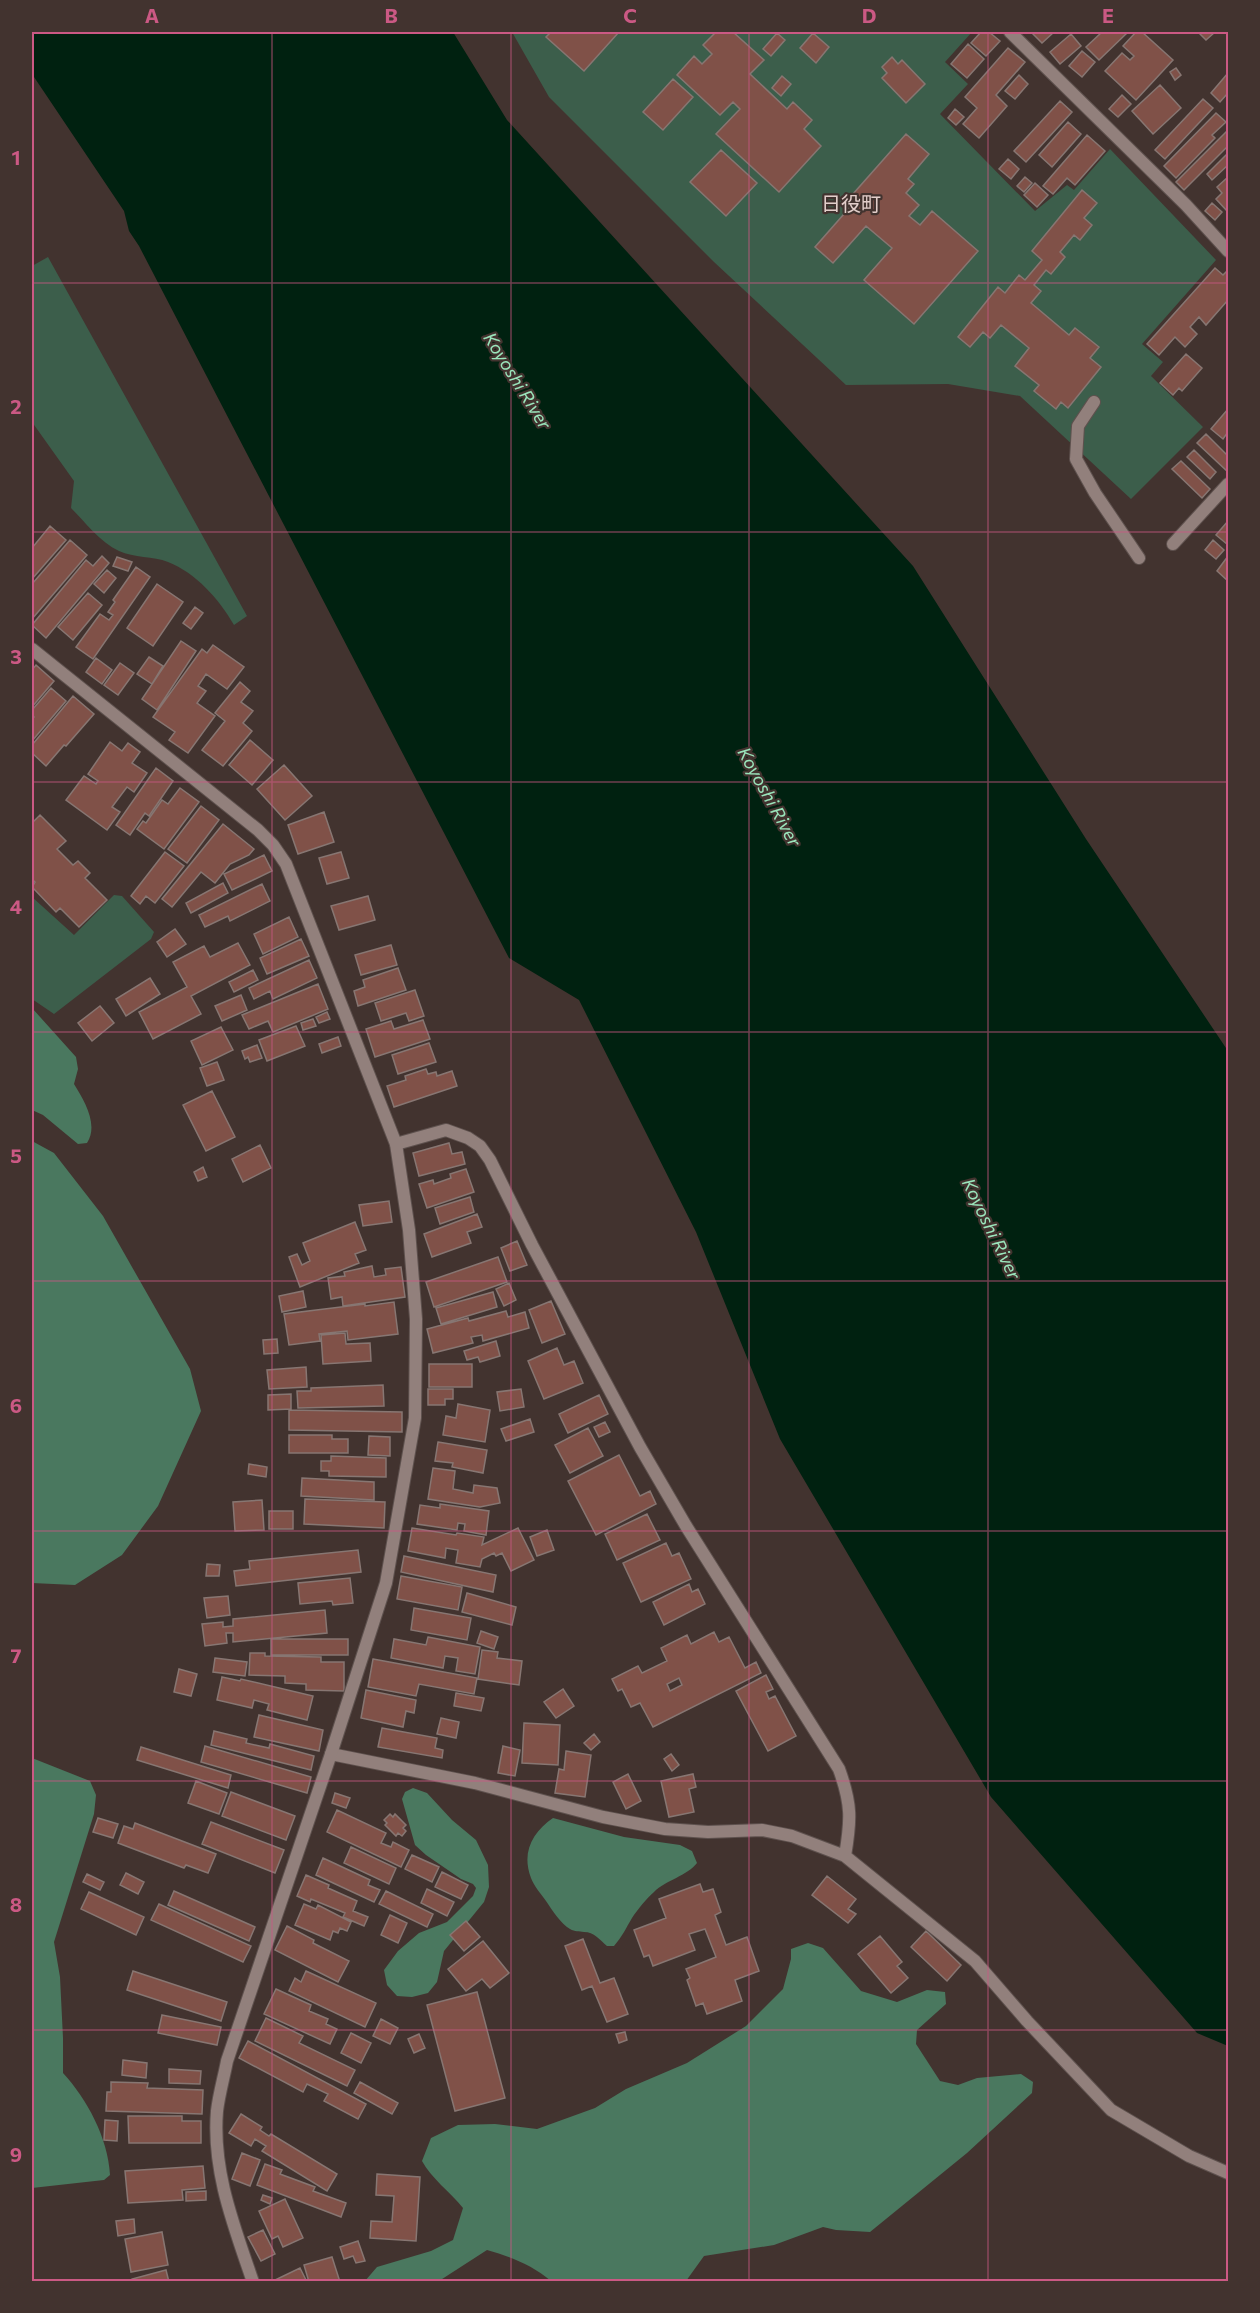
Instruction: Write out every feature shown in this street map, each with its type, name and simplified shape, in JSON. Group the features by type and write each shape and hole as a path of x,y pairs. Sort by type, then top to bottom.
{"street":[{"path":"1010,32 1186,205 1228,251"},
{"path":"1094,402 1078,426 1076,459 1095,493 1138,558"},
{"path":"1173,544 1228,484"},
{"path":"32,649 258,830 273,845 286,864 396,1144 409,1230 416,1319 415,1418 386,1582 231,2051 217,2110 217,2158 225,2198 253,2282"},
{"path":"396,1144 446,1130 468,1138 480,1146 490,1161 537,1255 640,1447 686,1526 839,1769 848,1794 851,1820 845,1856"},
{"path":"331,1754 465,1781 603,1817 665,1829 708,1832 762,1830 792,1836 845,1856 975,1961 1111,2110 1189,2156 1228,2173"}],"shaded area":[{"path":"512,32 972,32 945,62 968,84 940,114 1035,211 1067,185 1074,190 1110,149 1216,260 1142,344 1163,362 1151,376 1203,427 1131,499 1020,396 948,384 846,385 714,262 549,97"},
{"path":"48,257 247,616 234,625 214,597 188,573 162,560 119,551 99,537 71,508 74,481 32,422 32,266"},
{"path":"114,895 122,896 154,932 151,939 54,1014 32,999 32,897 74,935"},
{"path":"32,1008 76,1057 78,1069 74,1084 86,1105 91,1121 87,1143 78,1144 43,1115 32,1110"},
{"path":"32,1141 54,1153 103,1216 190,1369 201,1411 158,1506 122,1555 75,1585 32,1583"},
{"path":"32,1758 90,1781 96,1795 94,1814 54,1942 60,1977 63,2073 88,2107 101,2133 110,2175 104,2180 32,2188"},
{"path":"413,1788 427,1793 452,1820 476,1840 488,1865 489,1887 484,1902 444,1951 437,1982 428,1993 412,1997 397,1996 387,1985 384,1970 398,1951 419,1933 447,1922 473,1896 476,1888 426,1855 415,1845 402,1799 405,1792"},
{"path":"553,1818 624,1837 680,1845 692,1851 697,1863 651,1895 634,1915 614,1946 607,1946 588,1932 574,1931 563,1924 531,1878 527,1860 528,1851 535,1836"},
{"path":"808,1943 823,1948 861,1991 897,2002 927,1990 945,1992 946,2004 917,2030 916,2044 940,2081 958,2085 977,2078 1021,2074 1033,2082 1032,2093 967,2153 870,2232 823,2227 774,2245 704,2256 686,2281 551,2281 521,2262 487,2250 439,2281 365,2281 377,2267 431,2251 453,2240 463,2208 430,2173 422,2161 431,2138 458,2125 495,2124 537,2129 595,2108 626,2089 687,2063 746,2026 783,1989 791,1959 791,1949"}],"water":[{"name":"Koyoshi River","path":"32,32 453,32 507,120 913,566 1086,839 1228,1051 1228,2046 1197,2033 991,1797 780,1439 696,1232 579,1000 509,958 139,246 129,231 124,211 32,74"}],"building":[{"path":"551,32 619,32 584,71 546,37"},
{"path":"716,32 733,32 764,60 750,74 787,109 793,102 812,120 804,129 821,146 779,192 716,134 740,109 733,102 720,115 677,75 694,56 702,64 712,54 703,45"},
{"path":"981,32 989,32 1000,41 986,56 971,43"},
{"path":"1031,32 1054,32 1042,43"},
{"path":"1102,32 1128,32 1099,60 1086,47"},
{"path":"1136,32 1142,32 1173,60 1136,100 1105,71 1122,53 1130,60 1134,56 1123,46"},
{"path":"1198,32 1215,32 1206,40"},
{"path":"777,33 785,40 771,56 763,49"},
{"path":"813,33 829,47 816,63 800,48"},
{"path":"1071,34 1081,46 1060,64 1050,52"},
{"path":"968,44 984,59 967,78 951,64"},
{"path":"1008,48 1025,62 996,95 1007,106 979,138 963,124 977,108 965,97"},
{"path":"1082,51 1095,62 1082,77 1069,66"},
{"path":"892,57 898,64 902,60 925,84 906,103 882,78 887,73 882,67"},
{"path":"1176,68 1181,75 1175,80 1170,72"},
{"path":"1228,73 1228,93 1220,102 1211,93"},
{"path":"1019,75 1028,84 1015,99 1005,91"},
{"path":"782,76 791,84 781,96 772,88"},
{"path":"673,79 693,97 663,130 643,112"},
{"path":"1160,85 1181,108 1153,134 1132,111"},
{"path":"1122,95 1131,104 1118,117 1109,109"},
{"path":"1203,99 1213,108 1165,159 1155,150"},
{"path":"1060,101 1072,112 1026,162 1014,151"},
{"path":"955,109 964,117 956,125 948,118"},
{"path":"1216,113 1226,122 1212,135 1215,138 1176,178 1164,166"},
{"path":"1068,122 1081,134 1052,167 1039,155"},
{"path":"1228,130 1228,146 1184,190 1176,182"},
{"path":"906,134 929,154 908,179 914,184 906,193 919,205 909,216 920,225 932,211 978,251 914,324 864,280 892,248 866,226 833,263 815,247 858,198 853,194"},
{"path":"1087,135 1105,151 1075,185 1067,178 1053,194 1043,186"},
{"path":"721,150 757,183 726,216 690,182"},
{"path":"1228,153 1228,165 1212,180 1207,174"},
{"path":"1008,159 1019,169 1011,179 999,169"},
{"path":"1025,177 1032,183 1024,192 1017,186"},
{"path":"1228,177 1228,212 1216,199 1222,193 1217,187"},
{"path":"1035,183 1048,195 1037,207 1024,195"},
{"path":"1082,190 1097,203 1084,218 1092,225 1080,240 1074,235 1060,252 1065,257 1051,274 1046,270 1034,285 1041,291 1031,303 1069,335 1075,328 1099,347 1090,358 1101,367 1068,408 1061,402 1056,409 1034,391 1039,385 1015,366 1029,348 1001,325 990,338 983,332 970,347 958,337 998,287 1005,293 1019,275 1025,280 1042,260 1032,251"},
{"path":"1212,203 1222,212 1215,220 1205,211"},
{"path":"1215,268 1223,275 1227,271 1228,273 1228,300 1206,325 1199,317 1190,327 1197,334 1185,347 1175,337 1159,355 1147,344"},
{"path":"1186,354 1202,368 1182,391 1179,388 1173,395 1160,383"},
{"path":"1228,409 1228,432 1223,439 1211,429"},
{"path":"1206,434 1228,456 1227,471 1197,443"},
{"path":"1194,450 1216,472 1210,479 1187,457"},
{"path":"1181,461 1210,489 1202,498 1172,469"},
{"path":"1228,521 1228,545 1216,535"},
{"path":"50,526 66,540 32,579 32,548"},
{"path":"70,540 87,555 32,619 32,584"},
{"path":"1213,540 1224,550 1216,559 1205,550"},
{"path":"102,556 109,563 46,638 32,625 86,560 93,566"},
{"path":"1228,556 1228,581 1217,571"},
{"path":"117,557 132,562 128,571 113,566"},
{"path":"136,567 150,577 93,659 76,647 100,614 109,620 113,615 108,612 115,602 113,600"},
{"path":"107,570 116,578 104,593 94,584"},
{"path":"157,584 183,602 153,646 127,628"},
{"path":"88,593 102,605 73,640 58,627"},
{"path":"195,607 203,613 191,629 183,623"},
{"path":"181,641 196,651 157,710 142,699"},
{"path":"213,645 244,667 227,689 206,674 198,686 206,691 197,703 215,716 188,753 169,740 175,732 153,717 202,649 207,653"},
{"path":"149,657 163,666 152,684 137,674"},
{"path":"96,658 112,670 102,684 86,672"},
{"path":"120,663 134,673 118,695 104,685"},
{"path":"36,665 54,681 32,707 32,670"},
{"path":"240,682 250,691 241,702 253,711 243,723 252,731 223,766 202,750 225,721 215,713"},
{"path":"51,688 66,701 32,741 34,717 32,710"},
{"path":"73,696 94,714 46,766 32,753 32,745"},
{"path":"250,740 273,760 252,785 229,765"},
{"path":"110,742 122,751 128,743 140,752 132,763 147,773 134,792 127,787 112,807 120,812 107,830 66,800 84,776 96,784 98,781 88,774"},
{"path":"284,765 312,796 285,820 257,789"},
{"path":"156,768 173,781 149,816 145,813 130,835 116,825"},
{"path":"180,788 199,802 164,849 137,829 143,821 146,823 162,800 168,804"},
{"path":"201,806 219,820 187,863 168,849"},
{"path":"324,812 334,842 298,854 288,825"},
{"path":"40,815 66,841 57,849 73,865 78,861 90,873 85,878 107,900 79,927 60,908 56,912 32,887 35,882 32,879 32,823"},
{"path":"223,824 254,849 249,855 230,864 215,883 201,872 172,907 162,899"},
{"path":"165,852 184,866 155,903 146,896 140,904 131,896"},
{"path":"341,852 349,878 327,884 319,858"},
{"path":"264,855 272,871 232,890 224,874"},
{"path":"223,883 228,893 191,913 186,903"},
{"path":"262,884 270,901 230,921 228,916 205,927 199,915"},
{"path":"368,896 375,920 339,930 331,906"},
{"path":"289,917 298,937 263,954 254,934"},
{"path":"175,929 186,944 167,957 157,942"},
{"path":"301,939 309,956 267,974 260,958"},
{"path":"238,943 250,965 191,996 201,1014 153,1039 139,1012 187,987 173,962 204,946 210,957"},
{"path":"391,945 397,965 361,975 355,955"},
{"path":"309,960 317,978 273,999 270,991 254,999 249,988"},
{"path":"398,968 406,990 358,1006 354,991 365,987 363,980"},
{"path":"253,970 258,980 234,992 229,982"},
{"path":"150,978 160,994 126,1016 116,999"},
{"path":"318,984 328,1009 273,1032 268,1021 249,1029 242,1015"},
{"path":"415,990 424,1016 409,1021 406,1013 381,1021 375,1003"},
{"path":"241,995 247,1010 222,1021 215,1006"},
{"path":"100,1006 114,1023 92,1041 78,1023"},
{"path":"327,1012 330,1019 319,1023 316,1017"},
{"path":"313,1019 316,1026 303,1030 301,1023"},
{"path":"423,1020 430,1039 375,1057 366,1029 391,1021 394,1029"},
{"path":"296,1026 305,1046 267,1061 259,1040"},
{"path":"221,1027 233,1050 202,1065 191,1041"},
{"path":"338,1037 341,1046 322,1053 319,1044"},
{"path":"429,1043 436,1062 398,1074 392,1055"},
{"path":"257,1045 262,1058 250,1062 248,1057 245,1059 242,1051"},
{"path":"217,1062 224,1080 207,1086 200,1068"},
{"path":"426,1069 428,1074 436,1072 437,1076 452,1071 457,1086 394,1107 387,1086 406,1080 405,1076"},
{"path":"212,1091 235,1137 206,1151 183,1105"},
{"path":"449,1143 452,1154 462,1152 465,1164 419,1176 413,1153"},
{"path":"260,1145 271,1168 243,1182 232,1159"},
{"path":"203,1167 207,1177 198,1181 194,1172"},
{"path":"466,1169 474,1192 427,1208 419,1184 433,1180 434,1184 451,1178 450,1174"},
{"path":"470,1197 474,1212 440,1224 435,1208"},
{"path":"389,1201 392,1222 363,1226 359,1205"},
{"path":"477,1214 482,1227 467,1232 471,1243 432,1257 424,1234"},
{"path":"355,1222 366,1250 355,1254 359,1263 300,1287 289,1257 297,1254 302,1265 310,1261 303,1243"},
{"path":"517,1241 527,1265 510,1271 501,1248"},
{"path":"498,1257 507,1282 434,1307 426,1282"},
{"path":"372,1266 374,1277 386,1275 385,1269 401,1267 405,1297 343,1306 342,1297 331,1299 328,1278 345,1276 344,1272"},
{"path":"509,1283 516,1300 504,1306 496,1289"},
{"path":"303,1291 306,1307 282,1312 279,1296"},
{"path":"493,1292 497,1307 441,1324 436,1308"},
{"path":"551,1301 565,1334 542,1343 529,1310"},
{"path":"394,1302 398,1334 348,1340 347,1331 319,1334 320,1341 289,1345 284,1314"},
{"path":"506,1311 508,1317 525,1312 529,1328 483,1341 482,1335 471,1337 473,1343 433,1353 427,1329"},
{"path":"345,1333 346,1344 370,1343 371,1361 323,1364 321,1335"},
{"path":"277,1339 278,1353 264,1354 263,1340"},
{"path":"496,1341 500,1356 480,1362 478,1357 467,1360 464,1351"},
{"path":"557,1348 564,1365 574,1361 583,1383 544,1399 528,1361"},
{"path":"429,1364 472,1364 472,1387 429,1387"},
{"path":"306,1367 307,1387 269,1389 267,1370"},
{"path":"383,1385 384,1406 298,1408 297,1391 311,1391 311,1388"},
{"path":"428,1389 453,1389 453,1399 445,1399 445,1405 428,1405"},
{"path":"521,1389 524,1407 500,1411 497,1392"},
{"path":"291,1394 291,1409 268,1410 268,1395"},
{"path":"599,1395 608,1414 568,1433 559,1414"},
{"path":"458,1404 490,1410 485,1442 443,1435 446,1416 456,1418"},
{"path":"289,1410 402,1412 402,1432 289,1430"},
{"path":"530,1419 534,1432 506,1441 501,1429"},
{"path":"605,1422 610,1432 599,1437 594,1427"},
{"path":"588,1428 603,1456 570,1473 555,1445"},
{"path":"289,1435 332,1435 332,1439 348,1439 348,1453 289,1453"},
{"path":"369,1436 390,1437 390,1456 368,1455"},
{"path":"438,1442 487,1450 483,1473 452,1467 453,1463 435,1461"},
{"path":"619,1455 640,1496 650,1491 656,1504 596,1535 568,1481"},
{"path":"331,1456 386,1458 386,1477 329,1476 329,1471 321,1471 321,1461 331,1461"},
{"path":"249,1464 267,1467 266,1477 248,1474"},
{"path":"433,1468 455,1471 453,1489 473,1493 474,1485 497,1488 500,1503 480,1507 428,1499"},
{"path":"302,1478 374,1482 374,1500 301,1496"},
{"path":"305,1499 385,1502 384,1528 304,1524"},
{"path":"262,1500 264,1530 235,1531 233,1502"},
{"path":"440,1504 489,1511 486,1535 464,1531 465,1524 458,1523 457,1530 417,1524 420,1505 440,1508"},
{"path":"269,1511 293,1511 293,1529 269,1529"},
{"path":"647,1514 660,1540 617,1560 605,1534"},
{"path":"412,1528 484,1537 482,1545 518,1528 534,1560 511,1571 502,1553 496,1556 494,1553 482,1559 480,1567 456,1563 458,1550 446,1548 445,1558 408,1551"},
{"path":"547,1530 554,1550 537,1556 530,1537"},
{"path":"666,1543 672,1556 679,1553 691,1579 641,1602 623,1563"},
{"path":"358,1550 361,1572 236,1586 234,1571 250,1569 249,1561"},
{"path":"404,1556 496,1575 493,1592 401,1572"},
{"path":"207,1564 220,1565 219,1576 206,1576"},
{"path":"401,1576 462,1587 458,1610 397,1599"},
{"path":"350,1578 353,1603 333,1605 332,1601 300,1604 298,1583"},
{"path":"689,1584 692,1592 698,1589 705,1604 664,1625 653,1602"},
{"path":"467,1593 516,1607 512,1625 462,1612"},
{"path":"228,1596 230,1615 207,1618 204,1598"},
{"path":"414,1608 471,1618 467,1640 411,1630"},
{"path":"325,1610 327,1633 233,1642 233,1633 226,1633 227,1643 205,1646 202,1624 223,1622 223,1627 233,1626 233,1619"},
{"path":"481,1631 498,1637 494,1649 477,1643"},
{"path":"714,1632 719,1642 729,1637 745,1668 756,1662 761,1673 653,1727 640,1703 631,1707 622,1689 618,1691 612,1679 638,1666 642,1673 667,1661 661,1648 687,1635 691,1644","holes":["679,1678 682,1685 670,1691 667,1684"]},
{"path":"428,1637 480,1647 475,1674 456,1671 458,1658 445,1656 443,1668 391,1658 394,1639 426,1645"},
{"path":"271,1639 348,1639 348,1655 271,1655"},
{"path":"482,1650 498,1652 497,1658 522,1661 519,1685 478,1679"},
{"path":"250,1653 265,1653 265,1656 321,1657 321,1662 344,1662 344,1691 306,1690 306,1684 285,1683 285,1676 249,1675"},
{"path":"215,1658 247,1662 245,1676 213,1672"},
{"path":"373,1659 477,1678 474,1694 419,1684 416,1696 368,1687"},
{"path":"179,1669 197,1674 191,1696 174,1692"},
{"path":"766,1675 773,1689 766,1692 769,1699 775,1696 796,1736 768,1751 736,1691"},
{"path":"222,1677 240,1681 241,1679 313,1696 307,1720 267,1710 269,1704 254,1700 252,1708 217,1700"},
{"path":"563,1689 574,1706 556,1718 544,1702"},
{"path":"366,1690 416,1700 414,1713 406,1711 403,1727 361,1718"},
{"path":"456,1693 484,1698 481,1711 454,1706"},
{"path":"259,1715 323,1730 319,1751 254,1737"},
{"path":"441,1718 459,1722 456,1738 437,1734"},
{"path":"524,1723 560,1725 558,1765 522,1763"},
{"path":"382,1728 437,1738 435,1748 443,1750 442,1758 378,1747"},
{"path":"214,1731 247,1739 246,1743 269,1748 270,1744 314,1756 311,1770 211,1745"},
{"path":"594,1734 600,1742 591,1750 584,1743"},
{"path":"205,1746 311,1777 307,1793 201,1762"},
{"path":"503,1746 520,1750 515,1776 498,1773"},
{"path":"141,1747 231,1775 228,1788 137,1760"},
{"path":"566,1751 591,1755 585,1797 555,1793 559,1769 564,1770"},
{"path":"671,1754 679,1765 672,1771 664,1759"},
{"path":"628,1774 641,1801 626,1809 613,1782"},
{"path":"693,1774 696,1787 689,1789 694,1812 669,1817 661,1781"},
{"path":"196,1781 227,1793 219,1814 188,1803"},
{"path":"231,1792 295,1816 286,1840 222,1816"},
{"path":"335,1793 350,1798 346,1808 332,1803"},
{"path":"337,1810 386,1833 381,1843 391,1847 393,1842 409,1850 401,1867 327,1832"},
{"path":"390,1814 393,1817 395,1814 406,1825 403,1828 406,1831 402,1836 398,1833 396,1836 385,1825 387,1823 384,1820"},
{"path":"98,1818 118,1824 113,1838 93,1832"},
{"path":"211,1822 284,1850 275,1873 202,1844"},
{"path":"135,1823 216,1854 208,1873 186,1865 184,1868 118,1843 124,1826 133,1829"},
{"path":"351,1847 396,1868 389,1884 344,1863"},
{"path":"412,1855 439,1867 432,1882 405,1869"},
{"path":"323,1858 370,1880 368,1885 380,1890 374,1902 316,1875"},
{"path":"442,1872 468,1885 461,1899 435,1887"},
{"path":"126,1873 144,1882 138,1894 120,1885"},
{"path":"87,1874 104,1882 100,1890 83,1882"},
{"path":"306,1875 357,1901 353,1911 368,1917 364,1926 343,1917 345,1913 311,1899 310,1902 297,1896"},
{"path":"827,1876 856,1899 848,1909 856,1914 848,1923 812,1895"},
{"path":"700,1884 703,1892 713,1889 721,1912 715,1915 726,1945 747,1937 759,1971 735,1980 742,2001 707,2014 703,2003 696,2006 687,1980 690,1978 686,1969 716,1957 705,1929 689,1934 695,1950 653,1966 649,1955 644,1957 634,1930 666,1918 659,1899"},
{"path":"427,1889 454,1902 447,1916 421,1903"},
{"path":"174,1891 255,1927 249,1941 168,1905"},
{"path":"386,1891 433,1914 427,1927 379,1904"},
{"path":"89,1892 144,1917 136,1935 81,1909"},
{"path":"159,1904 251,1946 243,1962 151,1920"},
{"path":"304,1904 316,1909 318,1905 351,1922 347,1931 340,1928 338,1933 333,1931 330,1940 295,1925"},
{"path":"390,1915 407,1923 398,1943 381,1935"},
{"path":"466,1921 480,1937 464,1951 450,1935"},
{"path":"287,1926 314,1940 313,1943 349,1961 338,1982 275,1950"},
{"path":"926,1931 961,1965 947,1981 911,1947"},
{"path":"880,1936 902,1962 897,1966 908,1978 891,1993 858,1954"},
{"path":"583,1939 600,1983 614,1978 628,2014 607,2022 592,1986 582,1990 565,1946"},
{"path":"483,1941 509,1973 490,1988 482,1979 466,1991 448,1969"},
{"path":"133,1971 227,2002 221,2021 127,1990"},
{"path":"306,1971 376,2003 365,2027 289,1991 295,1978 301,1982"},
{"path":"276,1989 311,2005 309,2011 328,2019 326,2024 337,2029 330,2044 264,2014"},
{"path":"477,1992 505,2098 455,2111 427,2005"},
{"path":"162,2015 221,2027 217,2045 158,2033"},
{"path":"266,2018 303,2036 299,2043 355,2070 347,2086 255,2041"},
{"path":"381,2019 398,2028 390,2044 373,2036"},
{"path":"625,2032 627,2040 619,2043 616,2034"},
{"path":"351,2033 371,2043 361,2063 341,2053"},
{"path":"419,2034 425,2048 414,2053 408,2039"},
{"path":"248,2041 366,2104 358,2119 324,2101 328,2094 307,2084 303,2092 239,2058"},
{"path":"123,2060 147,2063 146,2078 122,2075"},
{"path":"169,2069 201,2071 200,2084 169,2083"},
{"path":"111,2082 148,2083 147,2088 203,2090 202,2114 106,2111 107,2092 111,2092"},
{"path":"360,2082 398,2103 392,2114 354,2093"},
{"path":"241,2114 262,2127 260,2130 269,2136 271,2134 337,2174 327,2191 262,2151 266,2146 255,2139 251,2146 229,2133"},
{"path":"128,2116 182,2116 182,2121 201,2121 201,2143 129,2143"},
{"path":"105,2120 118,2121 117,2141 104,2140"},
{"path":"242,2153 260,2160 250,2186 232,2179"},
{"path":"265,2164 282,2170 280,2174 315,2187 313,2191 346,2203 341,2217 257,2185"},
{"path":"203,2166 205,2188 182,2190 183,2200 128,2203 125,2171"},
{"path":"377,2174 420,2177 416,2241 370,2238 371,2221 392,2222 394,2196 376,2195"},
{"path":"206,2191 206,2200 186,2201 186,2192"},
{"path":"263,2195 272,2198 270,2204 261,2200"},
{"path":"285,2199 303,2238 283,2247 278,2236 272,2239 259,2211"},
{"path":"134,2219 135,2233 118,2236 116,2221"},
{"path":"263,2230 275,2254 261,2261 248,2237"},
{"path":"162,2232 168,2265 131,2272 125,2239"},
{"path":"358,2241 365,2261 356,2263 353,2256 344,2259 340,2247"},
{"path":"332,2257 340,2282 309,2282 304,2265"},
{"path":"300,2268 307,2282 273,2282 273,2281"},
{"path":"166,2270 169,2282 132,2282 132,2279"}],"district":[{"name":"日役町","path":"851,204"}]}
